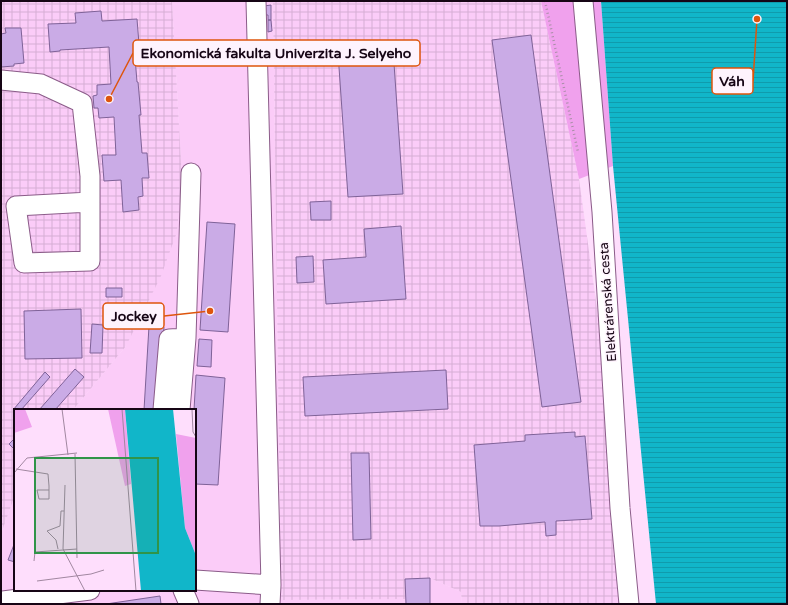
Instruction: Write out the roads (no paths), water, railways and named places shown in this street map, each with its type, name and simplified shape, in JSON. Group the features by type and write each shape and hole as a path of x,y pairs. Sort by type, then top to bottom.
{"street":[{"path":"256,1 271,585 270,604"},
{"name":"Elektrárenská cesta","path":"582,1 602,212 620,508 629,604"},
{"path":"1,80 41,84 82,103 90,176 90,202 90,260 24,263 16,206 90,202"},
{"path":"180,409 186,338 191,173"},
{"path":"162,409 169,339 186,338"},
{"path":"196,580 271,585"},
{"path":"1,603 2,601 82,591"},
{"path":"183,591 189,604"}],"water":[{"path":"601,1 787,1 787,604 656,604 613,166"}],"place":[{"name":"Váh","path":"757,19"},
{"name":"Ekonomická fakulta Univerzita J. Selyeho","path":"109,99"},
{"name":"Jockey","path":"210,311"}]}
